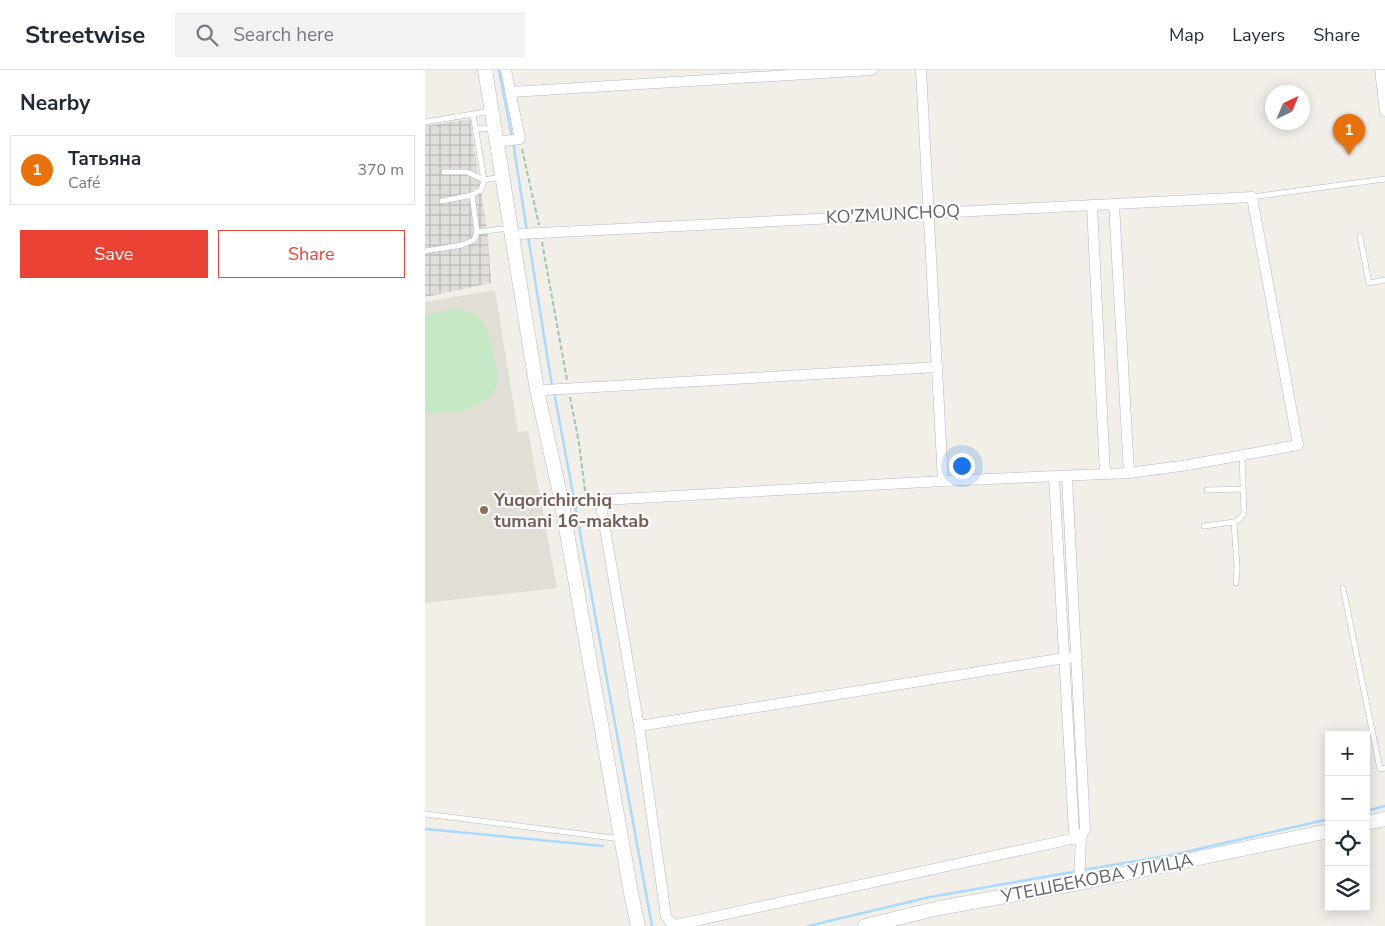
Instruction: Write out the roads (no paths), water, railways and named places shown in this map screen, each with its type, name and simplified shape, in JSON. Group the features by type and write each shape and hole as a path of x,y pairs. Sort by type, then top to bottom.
{"main road":[{"path":"485,70 502,177 517,232 548,390 625,825 639,926"},
{"path":"490,70 505,141 537,390 560,494 621,839 639,926"},
{"path":"1370,822 1385,819"},
{"name":"УТЕШБЕКОВА УЛИЦА","path":"865,926 939,908 1079,883 1325,832"}],"street":[{"path":"505,141 520,139 506,70"},
{"path":"511,92 871,70"},
{"path":"921,70 943,481"},
{"path":"1380,70 1385,112"},
{"path":"568,502 943,481 1129,473 1189,465 1298,445 1252,197"},
{"name":"KO'ZMUNCHOQ","path":"517,232 537,233 1252,197"},
{"path":"1114,204 1129,473"},
{"path":"1092,205 1105,474"},
{"path":"548,390 938,367"},
{"path":"1054,477 1073,832 1081,837"},
{"path":"1067,477 1085,830 1081,837 1079,883"},
{"path":"600,500 639,726 666,916 670,922 676,925 1081,837"},
{"path":"639,726 1077,657"}],"lane":[{"path":"425,122 491,110"},
{"path":"442,201 472,195 481,190 484,180 473,114"},
{"path":"476,129 494,128"},
{"path":"444,172 467,172 484,180 502,177"},
{"path":"1252,197 1385,179"},
{"path":"425,251 463,245 474,240 477,232 472,195"},
{"path":"477,232 517,232"},
{"path":"1360,236 1369,283 1385,280"},
{"path":"1204,526 1234,522 1239,520 1244,513 1242,455"},
{"path":"1207,490 1243,489"},
{"path":"1234,522 1237,567 1236,583"},
{"path":"1343,588 1380,769 1385,768"},
{"path":"425,814 621,839"}],"waterway":[{"path":"499,70 512,137"},
{"path":"513,142 527,231"},
{"path":"528,236 552,386"},
{"path":"554,392 574,499"},
{"path":"575,505 652,926"},
{"path":"1370,810 1385,806"},
{"path":"1083,870 1172,855 1325,820"},
{"path":"425,829 603,846"},
{"path":"808,926 930,897 1078,871"}],"place":[{"name":"Татьяна","path":"1349,155"},
{"name":"Yuqorichirchiq tumani 16-maktab","path":"484,510"}]}
